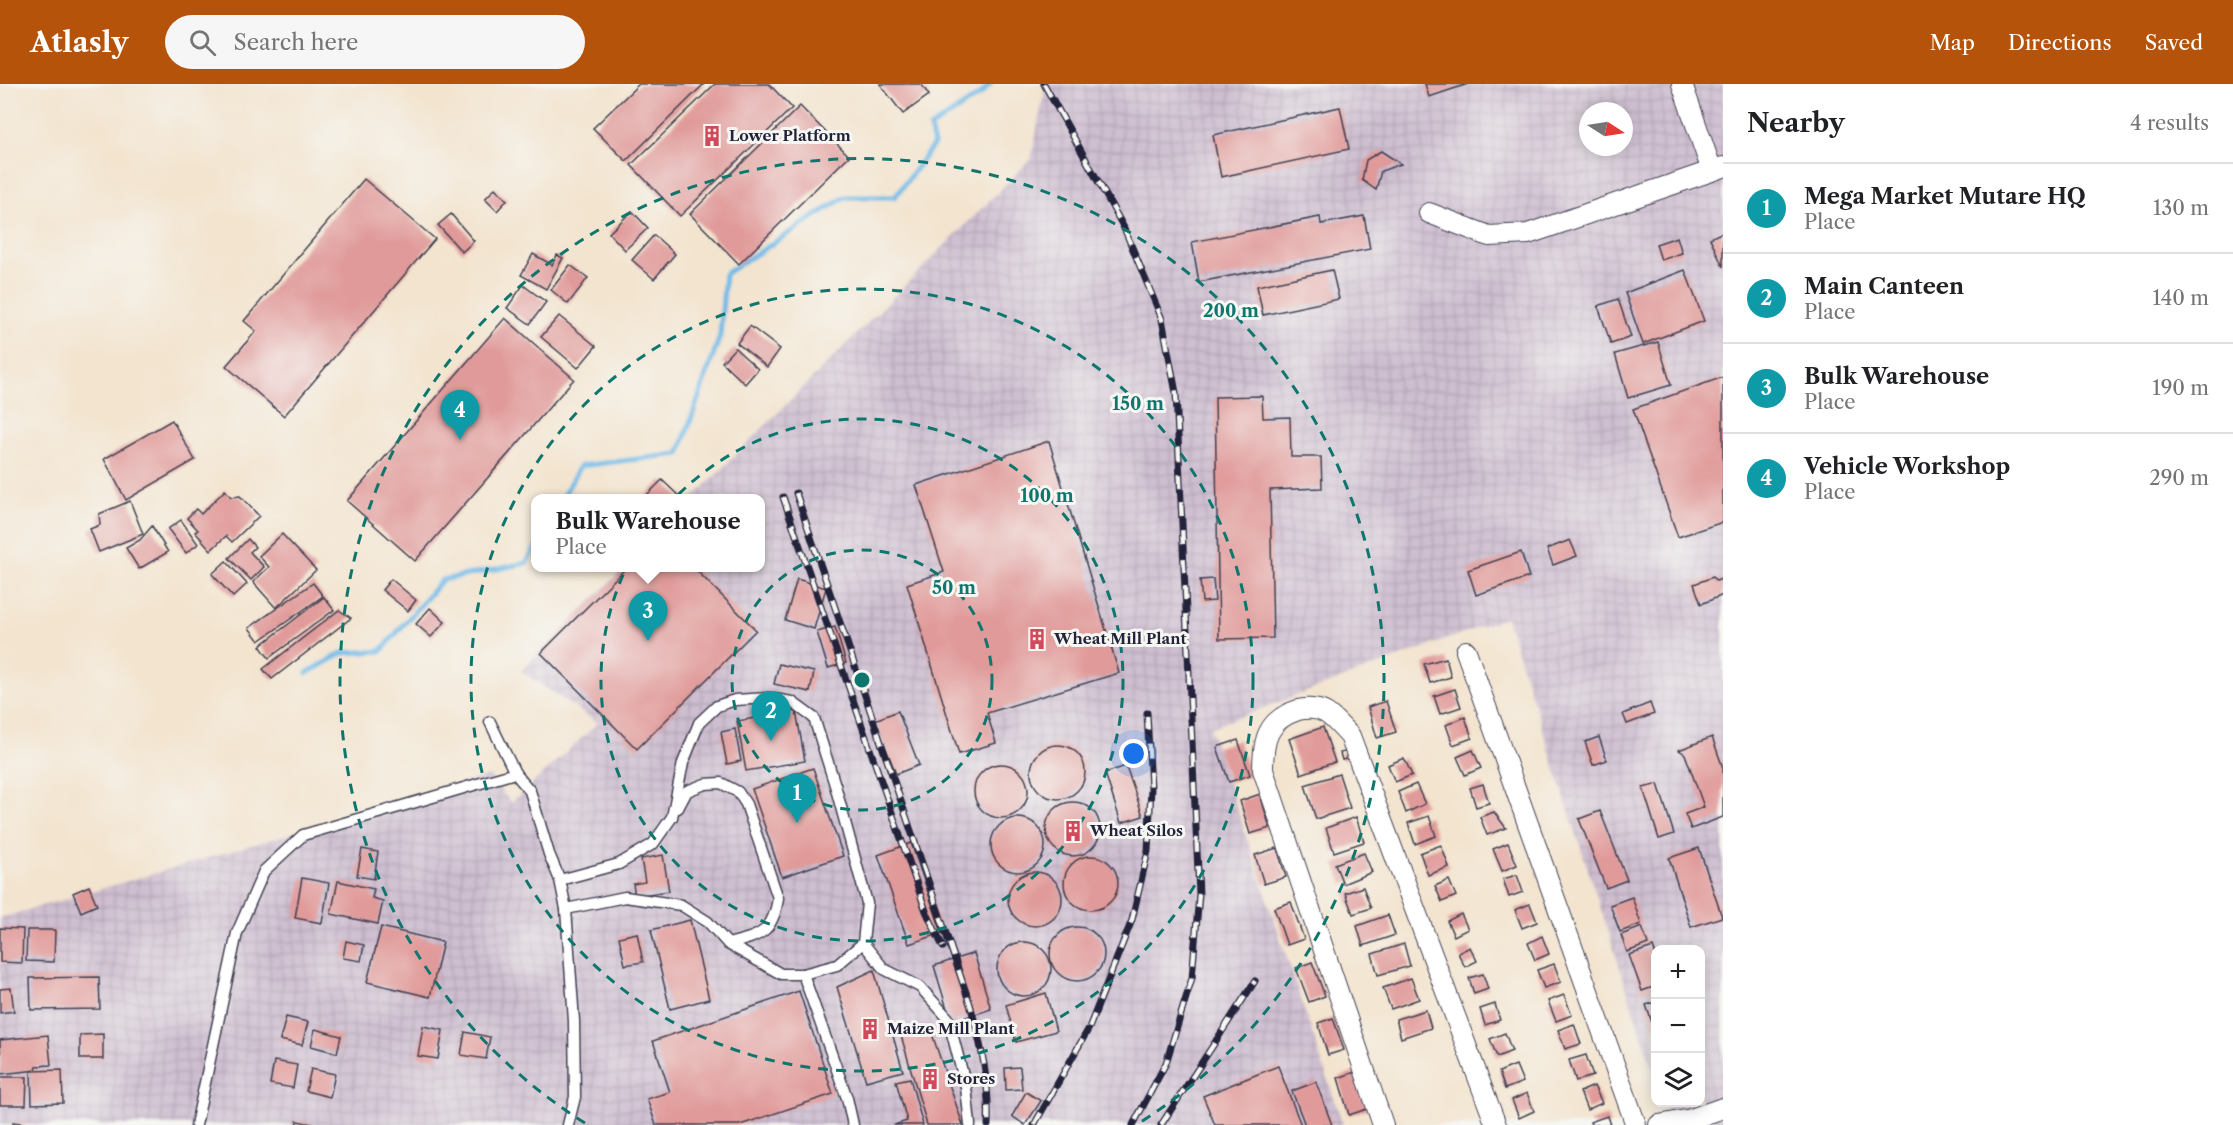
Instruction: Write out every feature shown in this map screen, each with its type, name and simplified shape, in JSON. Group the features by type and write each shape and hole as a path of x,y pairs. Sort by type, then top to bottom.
{"street":[{"path":"1429,213 1489,236 1528,234 1718,169 1682,84"},
{"path":"1466,651 1636,1125"},
{"path":"1383,1125 1263,770 1263,750 1268,731 1282,715 1306,708 1325,712 1350,736 1496,1125"},
{"path":"1659,1125 1691,1119 1723,1108"}],"lane":[{"path":"566,909 625,897 681,905 708,921 728,944 781,974 803,974 837,965 863,943 867,903 835,786 814,718 792,702 768,698 735,700 717,706 699,723 683,763 672,817"},
{"path":"490,723 515,773 530,791 549,854 560,880 566,909 574,1021 575,1097 568,1125"},
{"path":"196,1125 237,933 264,871 303,835 515,773"},
{"path":"560,880 619,864 653,844 687,791 705,784 722,783 738,792 746,804 778,898 776,912 769,927 761,934 728,944"},
{"path":"863,943 884,969 920,987 948,1018 966,1087 970,1125"},
{"path":"803,974 847,1098 853,1125"}],"shaded area":[{"path":"1046,84 1723,84 1723,1125 1672,1125 1665,1107 1705,1107 1705,945 1651,945 1651,1064 1506,617 1210,728 1343,1125 0,1125 0,918 490,776 511,803 598,723 521,671 620,572 765,572 765,494 697,494 1031,159"}],"building":[{"path":"639,84 704,84 626,161 593,128"},
{"name":"Lower Platform","path":"715,84 769,84 792,108 680,216 631,165"},
{"path":"880,84 921,84 929,95 903,114"},
{"path":"1425,84 1468,84 1429,97"},
{"path":"800,106 849,156 739,264 690,214"},
{"path":"1340,107 1349,149 1221,177 1213,135"},
{"path":"1381,151 1401,164 1381,171 1376,190 1362,180 1366,160"},
{"path":"364,179 435,239 284,416 226,366 256,331 244,321"},
{"path":"495,188 507,200 497,211 485,199"},
{"path":"632,211 648,228 625,250 609,233"},
{"path":"451,214 474,241 462,252 438,225"},
{"path":"1364,216 1370,249 1199,282 1192,242 1320,217 1321,224"},
{"path":"1723,232 1723,267 1710,238"},
{"path":"654,235 675,254 654,279 632,260"},
{"path":"1677,237 1682,253 1661,260 1656,244"},
{"path":"533,254 552,265 557,255 563,258 546,289 521,275"},
{"path":"570,265 588,278 568,304 551,290"},
{"path":"1332,270 1339,299 1263,315 1257,286"},
{"path":"1685,270 1704,321 1643,344 1625,293"},
{"path":"523,285 546,302 530,324 507,308"},
{"path":"1618,299 1631,337 1611,344 1598,306"},
{"path":"559,316 596,346 578,368 541,337"},
{"path":"505,318 574,379 415,561 347,501"},
{"path":"750,326 780,349 767,367 737,343"},
{"path":"1658,342 1671,385 1628,398 1615,354"},
{"path":"735,348 758,369 745,384 722,362"},
{"path":"1723,377 1723,522 1678,537 1633,409"},
{"path":"1262,396 1263,418 1290,417 1291,457 1321,457 1322,488 1270,490 1273,638 1219,639 1215,397"},
{"path":"172,420 195,460 126,500 104,459"},
{"path":"1049,441 1119,673 987,713 996,743 959,754 907,584 944,572 916,485"},
{"path":"662,480 677,494 648,494"},
{"path":"225,490 231,497 240,496 259,516 232,542 226,536 211,550 195,532 198,530 187,518 196,509 201,514"},
{"path":"130,501 143,534 99,552 90,529 100,525 99,514"},
{"path":"181,520 198,544 186,553 168,529"},
{"path":"152,526 168,552 139,569 126,548 140,540"},
{"path":"282,534 316,570 276,608 253,582 269,567 259,556"},
{"path":"248,539 255,547 250,552 264,567 251,580 229,558"},
{"path":"1570,540 1577,556 1553,565 1547,549"},
{"path":"1521,552 1529,577 1476,595 1468,570"},
{"path":"226,561 247,584 233,597 212,574"},
{"path":"622,572 698,572 756,630 637,749 541,653"},
{"path":"1713,577 1716,581 1721,579 1723,595 1701,604 1694,584"},
{"path":"391,579 416,600 408,611 382,590"},
{"path":"797,579 826,588 814,629 785,620"},
{"path":"1213,579 1215,601 1202,602 1200,580"},
{"path":"313,583 323,596 259,641 249,628"},
{"path":"324,597 334,610 269,658 260,646"},
{"path":"430,608 445,622 431,637 416,624"},
{"path":"339,610 351,618 272,679 263,669"},
{"path":"835,627 846,663 828,668 817,632"},
{"path":"1446,658 1451,677 1430,683 1424,664"},
{"path":"779,664 814,672 810,692 774,684"},
{"path":"1455,689 1461,707 1440,714 1434,696"},
{"path":"1386,701 1396,732 1377,738 1368,707"},
{"path":"1650,703 1654,714 1627,724 1623,714"},
{"path":"796,711 805,761 746,771 737,721"},
{"path":"898,711 919,765 896,774 875,720"},
{"path":"1465,717 1472,738 1453,745 1446,725"},
{"path":"1323,727 1335,762 1301,774 1289,739"},
{"path":"735,729 741,761 727,764 721,732"},
{"path":"1599,737 1607,760 1593,765 1585,742"},
{"path":"1712,737 1723,768 1723,817 1691,829 1685,814 1704,807 1685,754 1679,750"},
{"path":"1238,740 1250,775 1229,782 1217,747"},
{"path":"1053,745 1063,745 1073,749 1081,757 1085,772 1081,787 1073,795 1063,799 1053,799 1043,795 1035,787 1031,777 1031,767 1035,757 1043,749"},
{"path":"1473,750 1481,768 1465,775 1457,757"},
{"path":"1348,751 1358,756 1342,760 1340,753"},
{"path":"1404,758 1412,775 1395,782 1388,765"},
{"path":"996,764 1006,764 1016,768 1024,776 1028,791 1024,806 1016,814 1006,818 996,818 986,814 978,806 974,796 974,786 978,776 986,768"},
{"path":"1126,766 1143,816 1121,823 1105,773"},
{"path":"813,768 843,856 782,877 752,789"},
{"path":"1339,774 1350,808 1316,819 1305,785"},
{"path":"1416,784 1425,804 1406,813 1398,792"},
{"path":"1483,784 1489,803 1476,807 1470,788"},
{"path":"1658,784 1674,834 1659,839 1643,788"},
{"path":"1260,794 1270,828 1250,834 1240,801"},
{"name":"Wheat Silos","path":"1068,802 1078,802 1088,806 1096,814 1100,829 1096,844 1088,852 1078,856 1068,856 1058,852 1050,844 1046,834 1046,824 1050,814 1058,806"},
{"path":"1600,811 1627,880 1606,888 1579,819"},
{"path":"1494,812 1506,828 1487,835 1480,817"},
{"path":"1429,816 1436,836 1415,844 1408,823"},
{"path":"1356,817 1364,842 1334,852 1326,828"},
{"path":"1013,818 1023,818 1033,822 1041,830 1045,845 1041,860 1033,868 1023,872 1013,872 1003,868 995,860 991,850 991,840 995,830 1003,822"},
{"path":"911,843 942,933 909,944 878,855"},
{"path":"1508,843 1517,865 1502,871 1493,849"},
{"path":"1441,845 1449,867 1428,875 1420,853"},
{"path":"1277,848 1286,877 1264,884 1255,855"},
{"path":"1699,848 1722,917 1691,927 1669,858"},
{"path":"362,849 378,852 374,879 357,876"},
{"path":"1364,853 1372,872 1343,884 1335,864"},
{"path":"663,855 669,891 635,896 633,884 645,882 641,859"},
{"path":"1086,856 1096,856 1106,860 1114,868 1118,883 1114,898 1106,906 1096,910 1086,910 1076,906 1068,898 1064,888 1064,878 1068,868 1076,860"},
{"path":"1030,872 1040,872 1050,876 1058,884 1062,899 1058,914 1050,922 1040,926 1030,926 1020,922 1012,914 1008,904 1008,894 1012,884 1020,876"},
{"path":"1517,875 1523,892 1509,897 1503,879"},
{"path":"302,878 329,883 322,923 295,918"},
{"path":"1449,880 1456,896 1442,902 1435,886"},
{"path":"338,881 374,889 372,898 383,901 378,924 331,914"},
{"path":"89,886 97,905 81,912 73,893"},
{"path":"1363,887 1371,908 1353,914 1345,893"},
{"path":"1632,897 1641,924 1620,932 1610,905"},
{"path":"1291,902 1304,939 1287,945 1274,908"},
{"path":"1530,904 1537,922 1522,928 1515,910"},
{"path":"1461,914 1468,929 1454,936 1447,921"},
{"path":"1388,915 1395,935 1363,946 1357,926"},
{"path":"690,920 709,999 670,1009 651,930"},
{"path":"381,927 443,942 430,997 367,982"},
{"path":"1072,927 1082,927 1092,931 1100,939 1104,954 1100,969 1092,977 1082,981 1072,981 1062,977 1054,969 1050,959 1050,949 1054,939 1062,931"},
{"path":"1642,927 1648,944 1627,952 1621,935"},
{"path":"0,928 23,929 22,963 0,962"},
{"path":"27,930 55,930 54,962 26,961"},
{"path":"637,933 643,962 625,965 619,937"},
{"path":"1542,936 1549,954 1535,960 1528,943"},
{"path":"346,941 364,945 361,961 343,958"},
{"path":"1019,942 1029,942 1039,946 1047,954 1051,969 1047,984 1039,992 1029,996 1019,996 1009,992 1001,984 997,974 997,964 1001,954 1009,946"},
{"path":"1404,944 1410,966 1378,975 1372,954"},
{"path":"1470,947 1477,961 1465,967 1458,953"},
{"path":"1651,948 1651,988 1642,991 1629,955"},
{"path":"974,953 991,1009 951,1022 934,966"},
{"path":"1312,962 1325,996 1309,1002 1296,968"},
{"path":"1554,964 1561,982 1544,988 1537,970"},
{"name":"Maize Mill Plant","path":"874,970 903,1071 866,1081 837,987"},
{"path":"1483,974 1488,989 1474,994 1469,978"},
{"path":"99,977 100,1009 31,1010 30,978"},
{"path":"1411,978 1419,999 1391,1009 1383,988"},
{"path":"11,988 14,1011 0,1013 0,989"},
{"path":"799,991 833,1094 740,1125 656,1125 647,1099 670,1092 653,1041"},
{"path":"1046,993 1056,1031 1016,1042 1006,1005"},
{"path":"1564,995 1572,1015 1556,1021 1548,1001"},
{"path":"1495,1004 1500,1020 1485,1025 1480,1009"},
{"path":"1651,1004 1651,1019 1646,1005"},
{"path":"1426,1010 1431,1028 1401,1038 1396,1019"},
{"path":"286,1017 308,1022 302,1045 280,1040"},
{"path":"1333,1018 1344,1050 1328,1055 1318,1023"},
{"path":"1574,1024 1581,1044 1565,1049 1558,1030"},
{"path":"423,1026 443,1030 438,1059 418,1056"},
{"name":"Stores","path":"916,1026 931,1031 963,1125 927,1125 900,1032"},
{"path":"315,1029 341,1036 337,1053 311,1046"},
{"path":"465,1032 490,1037 486,1059 461,1055"},
{"path":"1505,1033 1512,1051 1497,1057 1490,1039"},
{"path":"103,1034 103,1059 80,1059 80,1035"},
{"path":"48,1035 51,1065 36,1066 37,1070 1,1074 0,1040"},
{"path":"1586,1055 1593,1076 1576,1081 1569,1060"},
{"path":"274,1061 297,1065 293,1088 270,1084"},
{"path":"1516,1065 1523,1082 1505,1089 1499,1072"},
{"path":"1278,1066 1301,1125 1215,1125 1203,1096"},
{"path":"1020,1067 1022,1089 1006,1090 1005,1068"},
{"path":"311,1069 335,1074 330,1097 306,1091"},
{"path":"62,1070 63,1103 32,1104 31,1071"},
{"path":"1358,1071 1370,1108 1349,1115 1338,1078"},
{"path":"0,1077 27,1077 26,1105 0,1105"},
{"path":"910,1078 923,1125 894,1125 907,1121 896,1081"},
{"path":"1316,1082 1332,1125 1305,1125 1292,1091"},
{"path":"1594,1086 1602,1103 1587,1110 1580,1092"},
{"path":"1026,1092 1041,1101 1025,1125 1012,1116"},
{"path":"1527,1093 1534,1111 1519,1118 1512,1100"},
{"path":"1607,1116 1610,1125 1591,1125 1590,1122"},
{"path":"297,1121 313,1124 313,1125 296,1125"},
{"path":"13,1122 28,1124 28,1125 13,1125"}],"waterway":[{"path":"564,494 580,466 679,454 720,336 725,274 845,197 895,197 934,144 930,128 981,94 990,84"},
{"path":"307,673 342,653 381,651 442,580 526,563 531,555"}],"railway":[{"path":"1044,84 1124,228 1162,319 1176,393 1199,894 1192,978 1166,1063 1133,1125"},
{"path":"796,493 970,1004 984,1064 988,1094 988,1125"},
{"path":"783,497 926,911 943,947"},
{"path":"1034,1125 1089,1028 1132,920 1148,851 1151,788 1147,713"},
{"path":"1161,1125 1255,981"}],"place":[{"name":"Lower Platform","path":"712,136"},
{"name":"Vehicle Workshop","path":"460,440"},
{"name":"Wheat Mill Plant","path":"1037,639"},
{"name":"Bulk Warehouse","path":"648,641"},
{"name":"Main Canteen","path":"771,741"},
{"name":"Mega Market Mutare HQ","path":"797,823"},
{"name":"Wheat Silos","path":"1073,831"},
{"name":"Maize Mill Plant","path":"870,1029"},
{"name":"Stores","path":"930,1079"}]}
